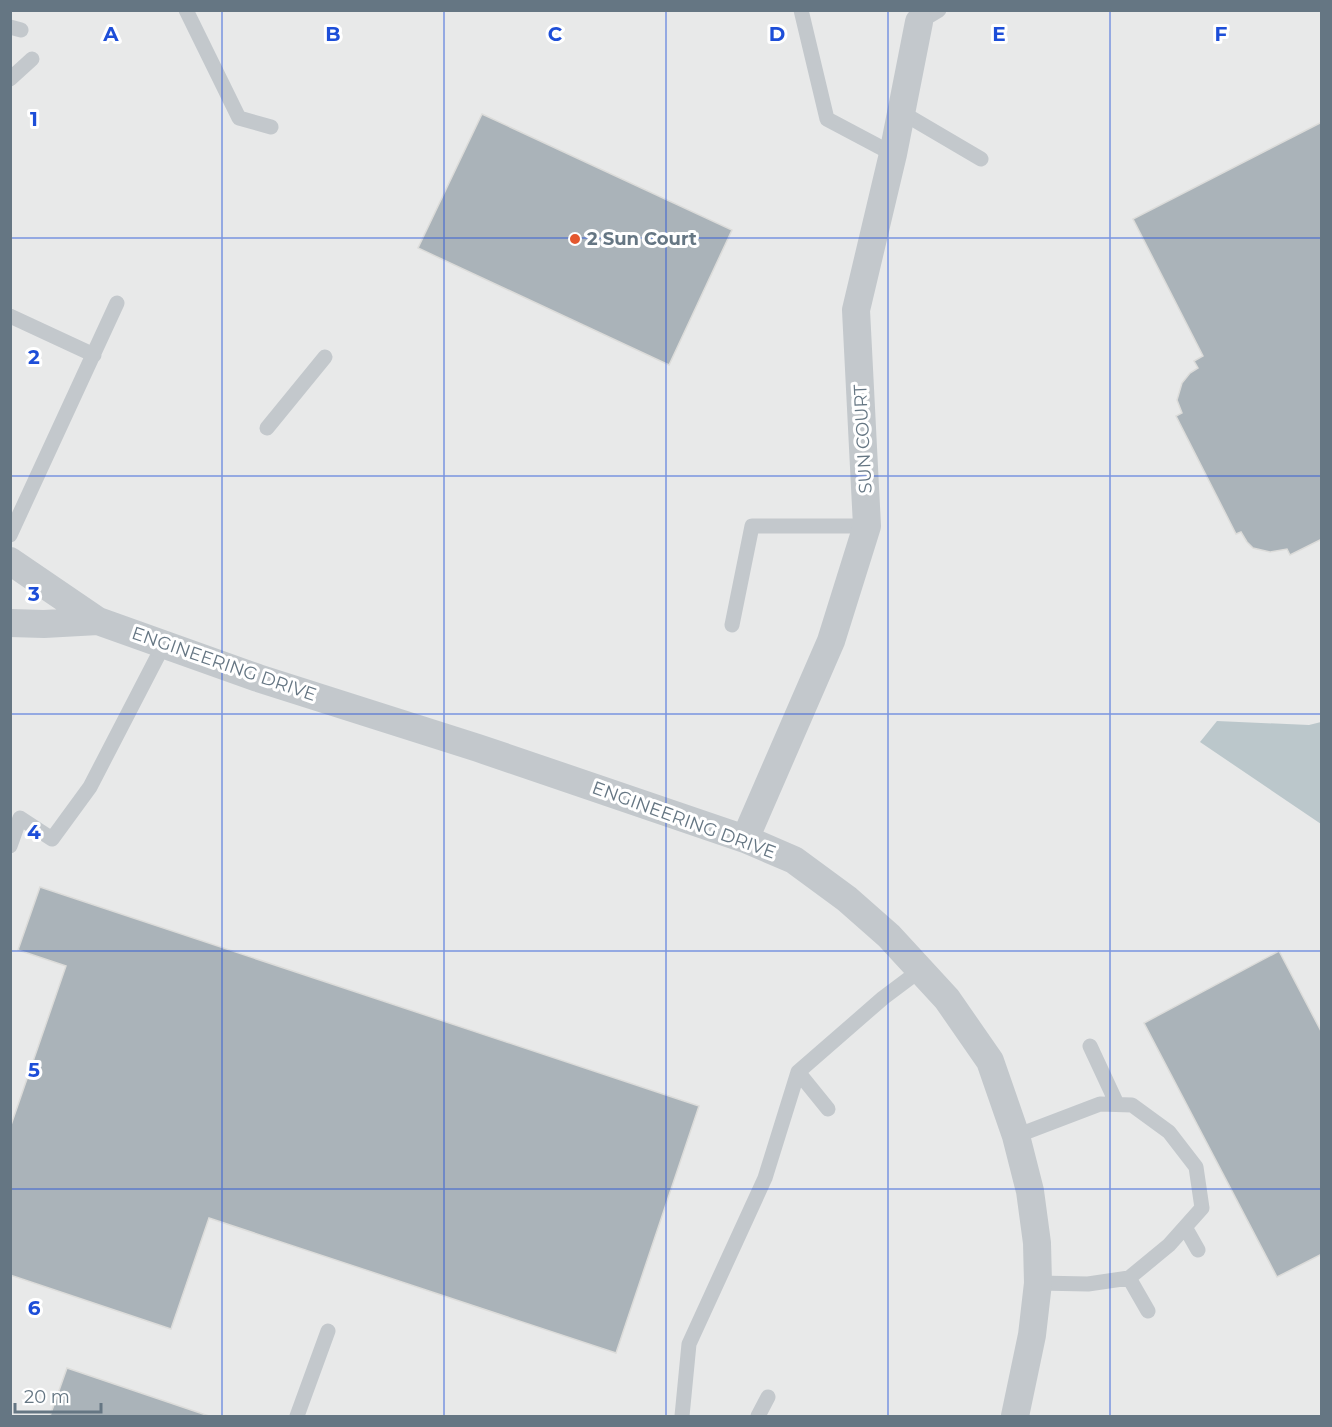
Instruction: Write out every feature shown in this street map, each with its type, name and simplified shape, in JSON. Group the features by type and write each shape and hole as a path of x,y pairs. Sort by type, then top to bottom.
{"street":[{"name":"SUN COURT","path":"745,839 831,641 867,526 856,310 924,14"},
{"name":"ENGINEERING DRIVE","path":"10,561 98,621 258,678 478,748 745,839 794,860 838,892 889,936 947,999 990,1061 1016,1136 1030,1191 1037,1243 1038,1282 1032,1335 1015,1416"},
{"name":"ENGINEERING DRIVE","path":"10,623 98,621"}],"lane":[{"path":"186,10 239,118 271,127"},
{"path":"801,10 828,119 893,154"},
{"path":"10,79 32,59"},
{"path":"901,112 981,159"},
{"path":"10,535 117,303"},
{"path":"10,316 94,355"},
{"path":"267,428 325,357"},
{"path":"732,625 753,526 867,526"},
{"path":"10,846 20,818 52,839 90,787 164,644"},
{"path":"681,1416 689,1344 765,1178 798,1072 883,998 920,971"},
{"path":"1090,1046 1117,1104"},
{"path":"798,1072 828,1109"},
{"path":"1016,1136 1100,1104 1131,1105 1169,1132 1196,1167 1202,1208 1169,1245 1129,1278 1088,1284 1038,1282"},
{"path":"1185,1227 1198,1250"},
{"path":"1129,1278 1148,1311"},
{"path":"297,1416 328,1331"},
{"path":"758,1416 768,1397"}],"shaded area":[{"path":"11,11 1321,11 1321,1416 11,1416"},
{"path":"1217,721 1309,725 1321,722 1321,824 1200,742"}],"building":[{"name":"2 Sun Court","path":"482,114 732,230 669,365 418,248"},
{"path":"1322,122 1322,539 1290,555 1287,549 1270,552 1253,548 1241,532 1236,534 1176,416 1182,413 1177,400 1182,383 1190,373 1198,368 1194,361 1203,356 1133,219"},
{"path":"40,887 699,1106 616,1353 209,1218 171,1329 10,1275 10,1128 66,966 18,950"},
{"path":"1279,951 1322,1033 1322,1254 1277,1277 1144,1023"},
{"path":"67,1368 209,1416 50,1416"}],"place":[{"name":"2 Sun Court","path":"575,239"}]}
